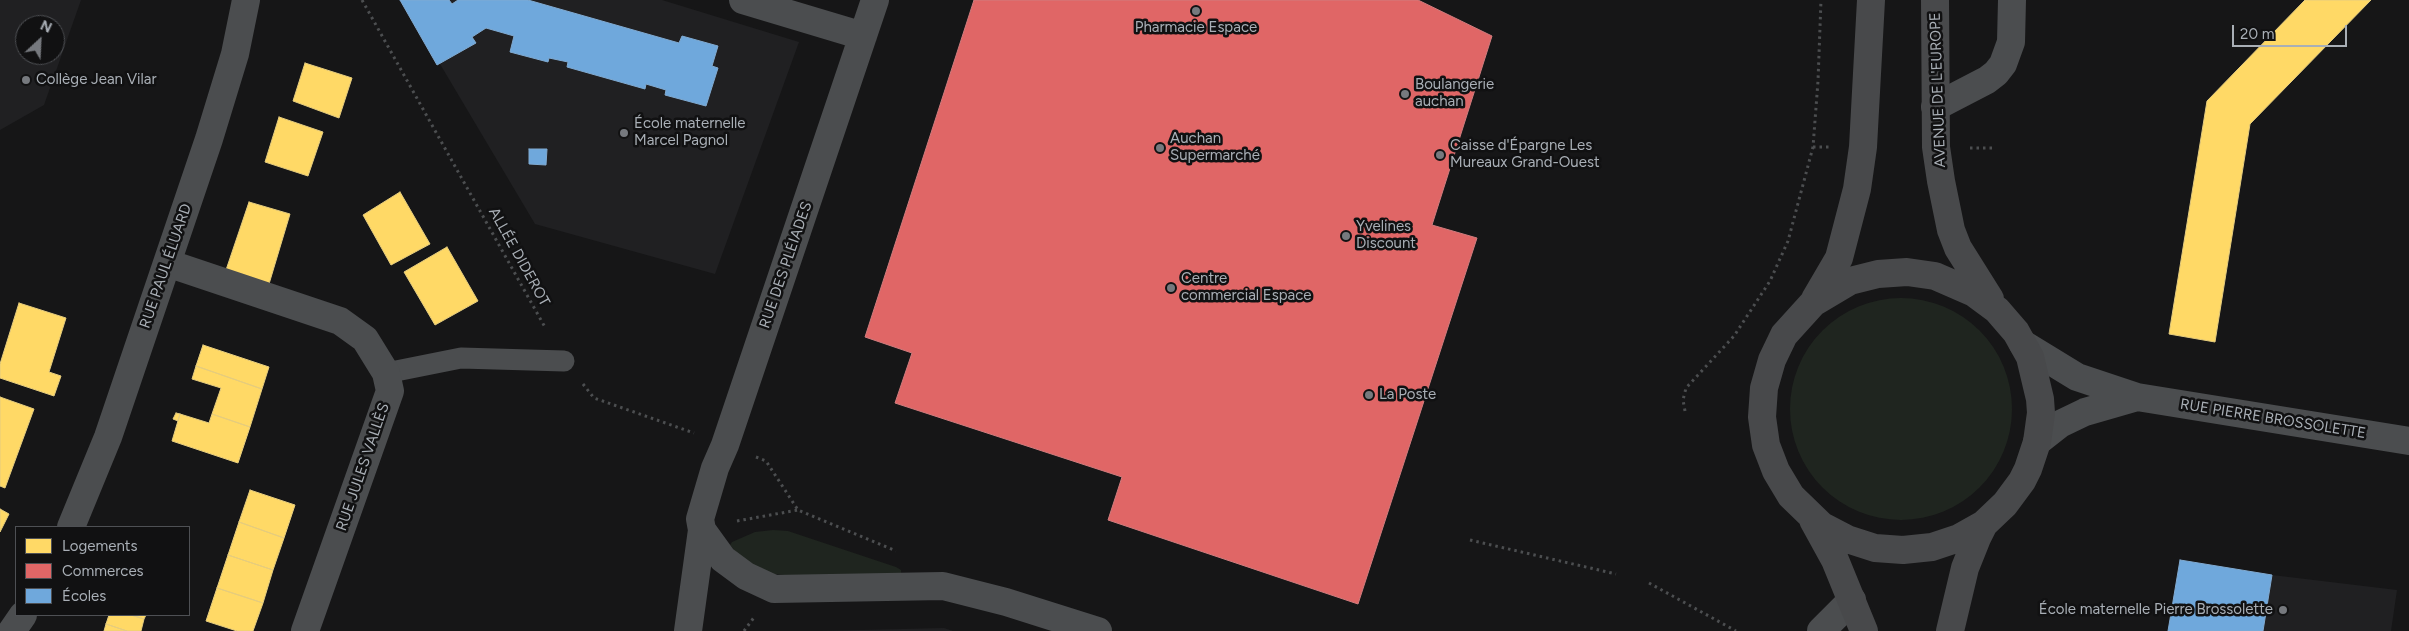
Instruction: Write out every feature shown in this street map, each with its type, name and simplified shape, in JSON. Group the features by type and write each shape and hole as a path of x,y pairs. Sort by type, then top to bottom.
{"main road":[{"path":"1812,305 1839,258 1857,189 1863,147 1871,0"},
{"name":"AVENUE DE L'EUROPE","path":"1935,0 1938,161 1951,230 1970,269 2001,314"},
{"path":"1811,517 1847,539 1875,548 1889,550 1918,549 1932,547 1959,538 1984,524 2005,504 2022,481 2028,469 2037,442 2041,413 2034,371 2024,344 2001,314 1986,301 1962,286 1935,276 1906,272 1878,274 1850,282 1812,305 1793,324 1777,347 1764,388 1762,417 1766,445 1776,471 1791,496 1811,517 1835,560 1864,631"},
{"path":"1950,631 1965,568 1984,524"}],"street":[{"name":"RUE PAUL ÉLUARD","path":"71,526 108,437 224,92 246,0"},
{"path":"743,0 787,6 863,36"},
{"name":"RUE DES PLÉIADES","path":"688,631 701,524 715,468 726,445 875,0"},
{"path":"1936,107 1987,80 2003,64 2011,42 2012,0"},
{"name":"RUE JULES VALLÈS","path":"166,263 340,321 365,339 386,373 390,391 307,631"},
{"name":"RUE PIERRE BROSSOLETTE","path":"2024,344 2039,356 2077,377 2137,397 2409,442"},
{"name":"RUE PIERRE BROSSOLETTE","path":"2037,442 2060,424 2078,415 2137,397"},
{"path":"701,524 723,559 746,576 774,589 943,586 1006,602 1098,631"},
{"path":"1822,631 1852,600"},
{"path":"12,631 22,616"}],"lane":[{"path":"386,373 461,358 564,361"}],"path":[{"name":"ALLÉE DIDEROT","path":"362,0 564,361 594,398 766,461 798,510"},
{"path":"1686,411 1683,400 1686,388 1734,336 1770,281 1788,241 1812,147 1818,81 1821,0"},
{"path":"701,524 743,521 798,510 898,552"},
{"path":"1470,540 1616,574"},
{"path":"1649,584 1736,631"}],"shaded area":[{"name":"Collège Jean Vilar","path":"0,0 81,0 65,45 65,15 15,15 15,65 58,65 44,105 0,130"},
{"name":"École maternelle Marcel Pagnol","path":"402,0 662,0 799,42 715,274 535,224"},
{"path":"1901,298 1923,300 1953,311 1971,323 1987,339 1999,357 2007,377 2012,409 2010,431 1999,461 1987,479 1971,495 1953,507 1933,515 1901,520 1879,518 1849,507 1831,495 1815,479 1803,461 1795,441 1790,409 1792,387 1803,357 1815,339 1831,323 1849,311 1869,303"},
{"path":"788,531 896,567 901,570 901,573 899,576 795,576 772,574 762,572 739,556 730,545 732,542 755,532"},
{"name":"École maternelle Pierre Brossolette","path":"2180,560 2272,575 2397,590 2391,631 2168,631"},
{"path":"944,628 953,631 818,631"}],"building: Logements":[{"path":"2305,0 2371,0 2250,124 2215,342 2169,334 2207,101"},
{"path":"305,63 352,78 339,118 293,101"},
{"path":"279,117 323,132 308,176 265,162"},
{"path":"400,192 430,244 391,265 363,215"},
{"path":"249,202 290,214 269,284 226,270"},
{"path":"447,247 478,301 435,325 404,272"},
{"path":"19,303 66,318 49,372 61,376 54,396 0,378 0,364"},
{"path":"203,345 269,367 262,389 196,366"},
{"path":"196,366 262,389 250,427 212,414 221,388 192,379"},
{"path":"0,397 34,409 5,488 0,486"},
{"path":"176,413 180,414 178,421 173,419"},
{"path":"180,414 209,423 212,414 250,427 238,463 172,441"},
{"path":"250,490 295,505 284,538 239,522"},
{"path":"0,509 9,514 0,532"},
{"path":"239,522 284,538 273,570 228,555"},
{"path":"228,555 273,570 263,603 217,588"},
{"path":"217,588 263,603 253,631 237,631 206,621"},
{"path":"109,616 134,616 144,619 141,631 127,631 106,624"},
{"path":"134,616 146,616 144,619"},
{"path":"106,624 127,631 104,631"}],"building: Commerces":[{"name":"Centre commercial Espace","path":"974,0 1418,0 1492,36 1432,225 1477,238 1358,604 1108,520 1122,477 895,403 912,353 865,337"}],"building: Écoles":[{"path":"400,0 449,0 452,4 458,0 528,0 679,43 682,36 718,46 712,66 718,68 706,106 665,95 666,90 646,84 645,89 567,67 568,62 549,58 548,62 510,52 514,36 486,28 472,37 476,43 437,65"},
{"path":"529,149 547,149 546,165 529,164"},
{"path":"2180,560 2272,575 2263,631 2168,631"}],"place":[{"name":"Pharmacie Espace","path":"1196,11"},
{"name":"Collège Jean Vilar","path":"26,80"},
{"name":"Boulangerie auchan","path":"1405,94"},
{"name":"École maternelle Marcel Pagnol","path":"624,133"},
{"name":"Auchan Supermarché","path":"1160,148"},
{"name":"Caisse d'Épargne Les Mureaux Grand-Ouest","path":"1440,155"},
{"name":"Yvelines Discount","path":"1346,236"},
{"name":"Centre commercial Espace","path":"1171,288"},
{"name":"La Poste","path":"1369,395"},
{"name":"École maternelle Pierre Brossolette","path":"2283,610"}]}
